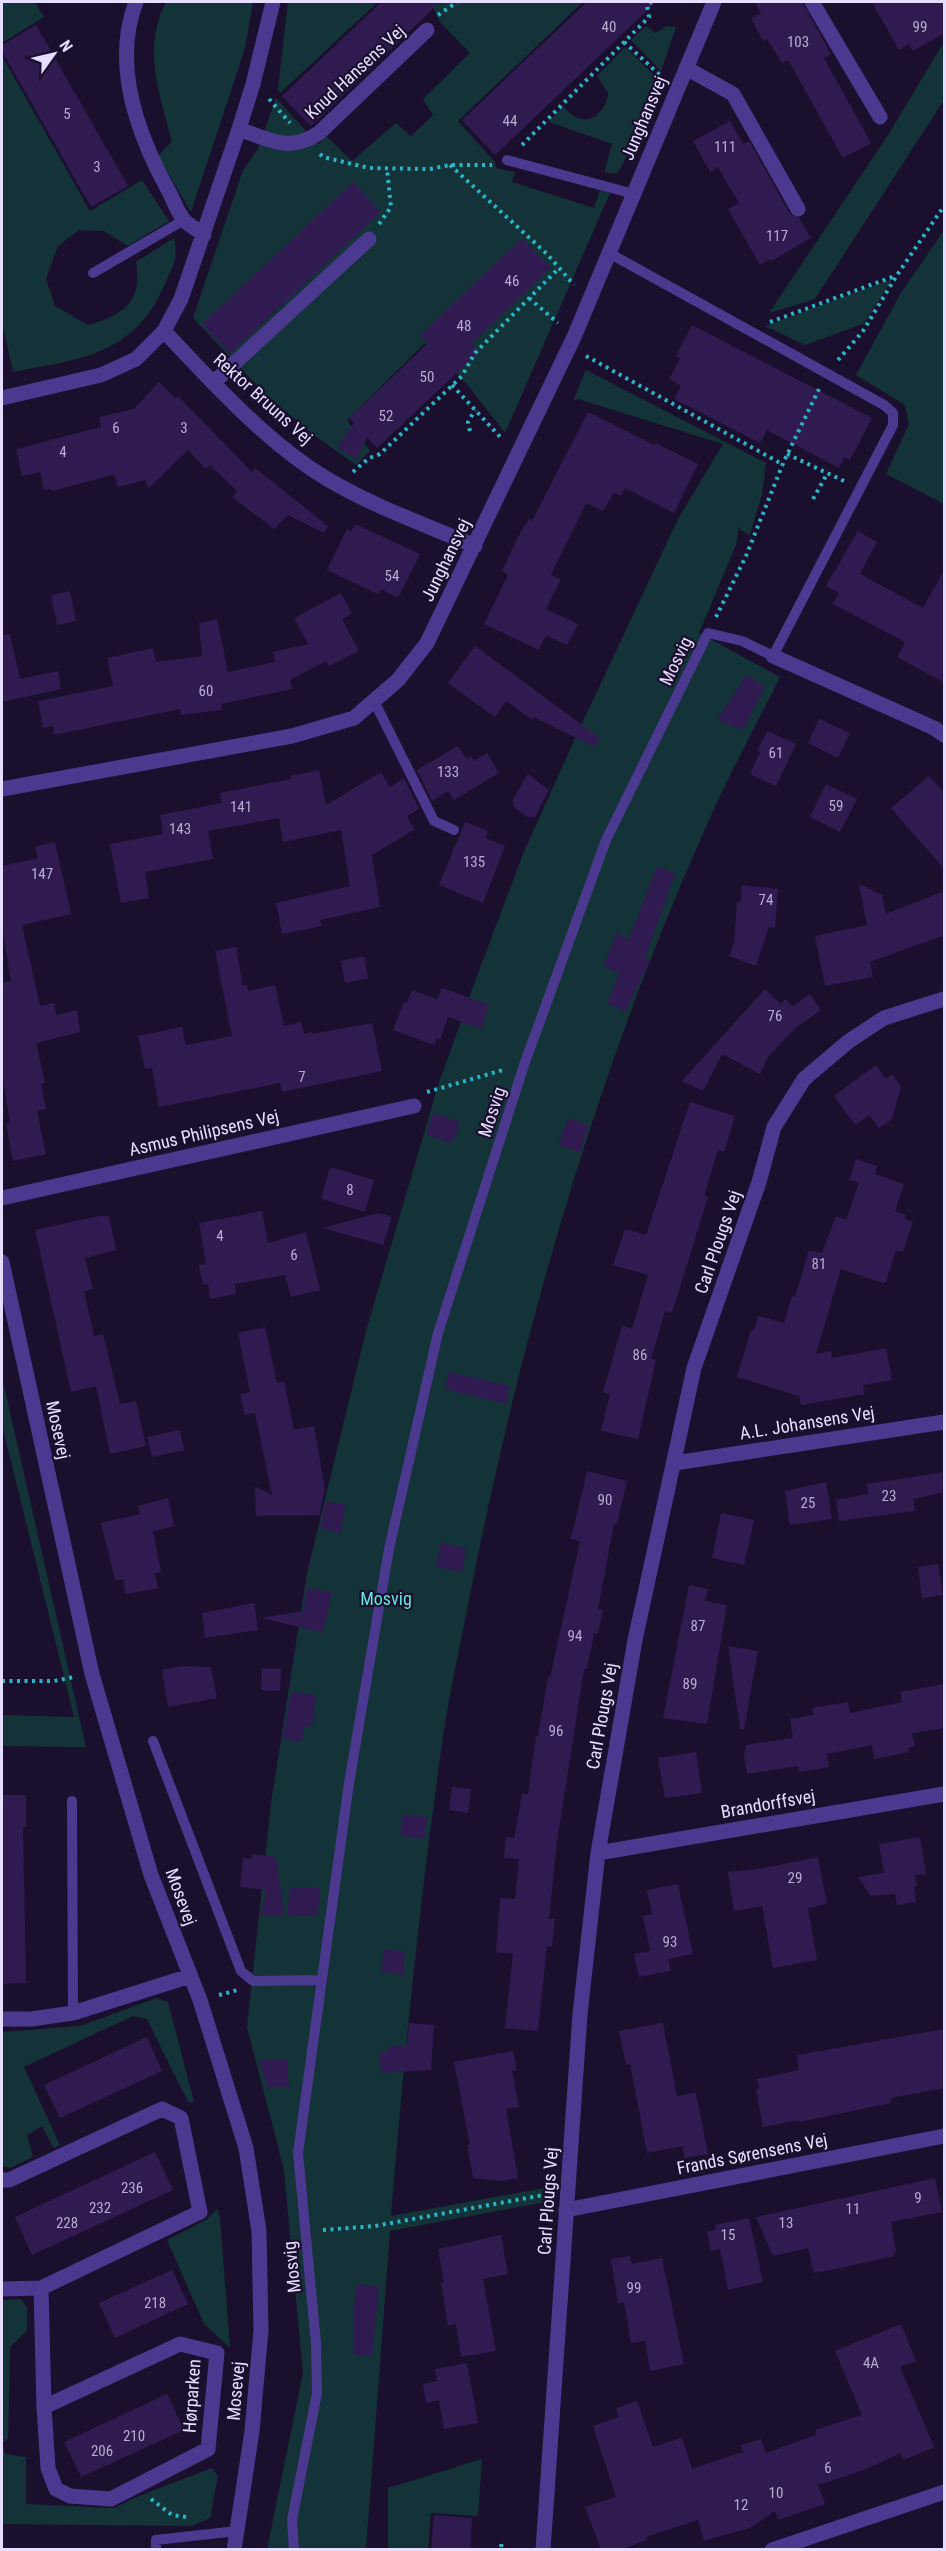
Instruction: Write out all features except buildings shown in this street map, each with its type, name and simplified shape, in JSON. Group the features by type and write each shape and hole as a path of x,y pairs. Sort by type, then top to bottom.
{"street":[{"path":"136,2 126,43 132,102 156,168 184,220 204,235"},
{"path":"2,398 101,375 136,359 164,331 182,299 204,235 254,84 273,2"},
{"name":"Junghansvej","path":"2,789 292,736 354,718 398,681 427,643 572,342 714,2"},
{"path":"812,2 880,117"},
{"name":"Knud Hansens Vej","path":"239,129 294,145 307,141 319,133 427,30"},
{"name":"Junghansvej","path":"686,68 733,94 798,209"},
{"path":"213,383 369,239"},
{"name":"Rektor Bruuns Vej","path":"164,331 213,383 272,438 328,479 384,508 475,546"},
{"path":"773,656 945,735"},
{"name":"Carl Plougs Vej","path":"543,2550 580,2014 598,1852 635,1640 694,1368 759,1182 774,1127 804,1079 849,1041 884,1018 945,999"},
{"name":"Asmus Philipsens Vej","path":"2,1198 414,1106"},
{"name":"Mosevej","path":"2,1262 92,1674 151,1875 200,2000 246,2148 259,2231 261,2330 252,2431 234,2550"},
{"name":"A.L. Johansens Vej","path":"675,1463 945,1422"},
{"name":"Brandorffsvej","path":"598,1852 945,1794"},
{"path":"2,2019 31,2019 72,2013 190,1976"},
{"path":"2,2180 9,2180 162,2109 181,2118 200,2212 41,2288 2,2289"},
{"name":"Frands Sørensens Vej","path":"566,2210 945,2136"},
{"name":"Hørparken","path":"41,2288 44,2407 48,2468 56,2489 70,2496 111,2499 207,2450 217,2353 180,2344 44,2407"},
{"path":"772,2550 945,2492"}],"lane":[{"path":"507,160 634,194"},
{"path":"93,273 184,220"},
{"path":"609,253 827,372 884,405 893,413 893,425 773,656"},
{"name":"Mosvig","path":"294,2550 292,2520 317,2393 316,2343 298,2153 349,1783 389,1549 438,1333 524,1065 606,840 708,633 742,641 773,656"},
{"path":"374,701 434,821 454,830"},
{"path":"153,1741 241,1971 253,1981 322,1980"},
{"path":"72,1801 72,2013"},
{"path":"156,2550 156,2540 237,2531"}],"path":[{"path":"254,84 323,157 369,168 387,169 430,169 450,165 502,165 649,17 647,6 651,2"},
{"path":"624,42 676,91"},
{"path":"450,165 559,268 589,301"},
{"path":"369,239 391,207 387,169"},
{"name":"Mosvig","path":"708,633 746,556 782,464 827,372 863,331 897,275 945,206"},
{"path":"339,485 369,458 380,454 462,376 475,353 559,268"},
{"path":"749,329 897,275"},
{"path":"529,298 572,342 782,464"},
{"path":"452,385 517,456"},
{"path":"470,431 468,422 475,410"},
{"path":"787,454 860,489"},
{"path":"813,499 827,474"},
{"path":"414,1106 429,1089 524,1065"},
{"path":"2,1680 54,1681 92,1674"},
{"path":"304,2232 375,2226 569,2190"},
{"path":"136,2488 172,2515 194,2519 203,2535"},
{"path":"501,2544 502,2550"}],"green space":[{"path":"2,2 35,2 44,17 2,43"},
{"path":"166,2 253,2 245,48 191,212 158,156 172,141 158,88 154,54 159,19"},
{"path":"288,2 378,2 280,93 278,89"},
{"path":"427,2 583,2 458,121 495,162 496,168 515,172 512,182 594,208 600,190 610,193 505,433 466,383 425,343 347,420 370,451 356,465 311,433 263,392 193,318 243,170 258,149 276,98 318,144 327,137 352,161 396,123 411,136 433,115 423,99 470,53 439,21 435,11"},
{"path":"646,26 655,33 667,26 676,27 661,71 631,40"},
{"path":"944,42 944,100 815,299 769,313 888,135"},
{"path":"625,47 657,78 630,150 617,174 604,172 612,144 549,122 563,106 570,113 584,119 597,115 606,102 608,93 597,76"},
{"path":"2,56 90,211 142,180 169,221 128,246 104,231 79,230 58,246 46,279 55,306 88,325 111,317 128,305 133,297 137,276 136,262 174,238 176,252 172,268 152,309 137,327 121,340 82,357 13,372 2,322"},
{"path":"944,230 944,504 886,474 909,424 905,405 856,375 901,293"},
{"path":"892,279 865,323 805,345 765,326"},
{"name":"Mosvig","path":"586,370 766,463 762,494 750,535 740,530 739,525 736,545 699,633 780,677 717,802 669,913 598,1104 567,1201 539,1298 491,1496 443,1737 413,1976 391,2216 545,2188 545,2202 390,2231 366,2549 267,2549 303,2373 284,2170 247,2027 271,1803 307,1573 366,1331 437,1089 473,987 523,854 578,732 678,519 723,444 578,399 573,401"},
{"path":"2,1377 86,1747 2,1746 2,1715 74,1717 2,1425"},
{"path":"157,1998 168,2002 194,2102 190,2103 185,2096 147,2019 133,2016 24,2067 60,2145 54,2148 42,2126 27,2135 33,2157 10,2168 2,2166 2,2032 80,2026"},
{"path":"217,2209 220,2218 230,2348 204,2324 167,2240 206,2220"},
{"path":"21,2299 27,2308 27,2331 10,2347 8,2438 3,2443 5,2454 26,2457 26,2504 114,2508 212,2468 218,2476 210,2518 192,2526 2,2524 2,2300"},
{"path":"482,2459 478,2516 431,2513 428,2549 388,2549 388,2488"}]}
